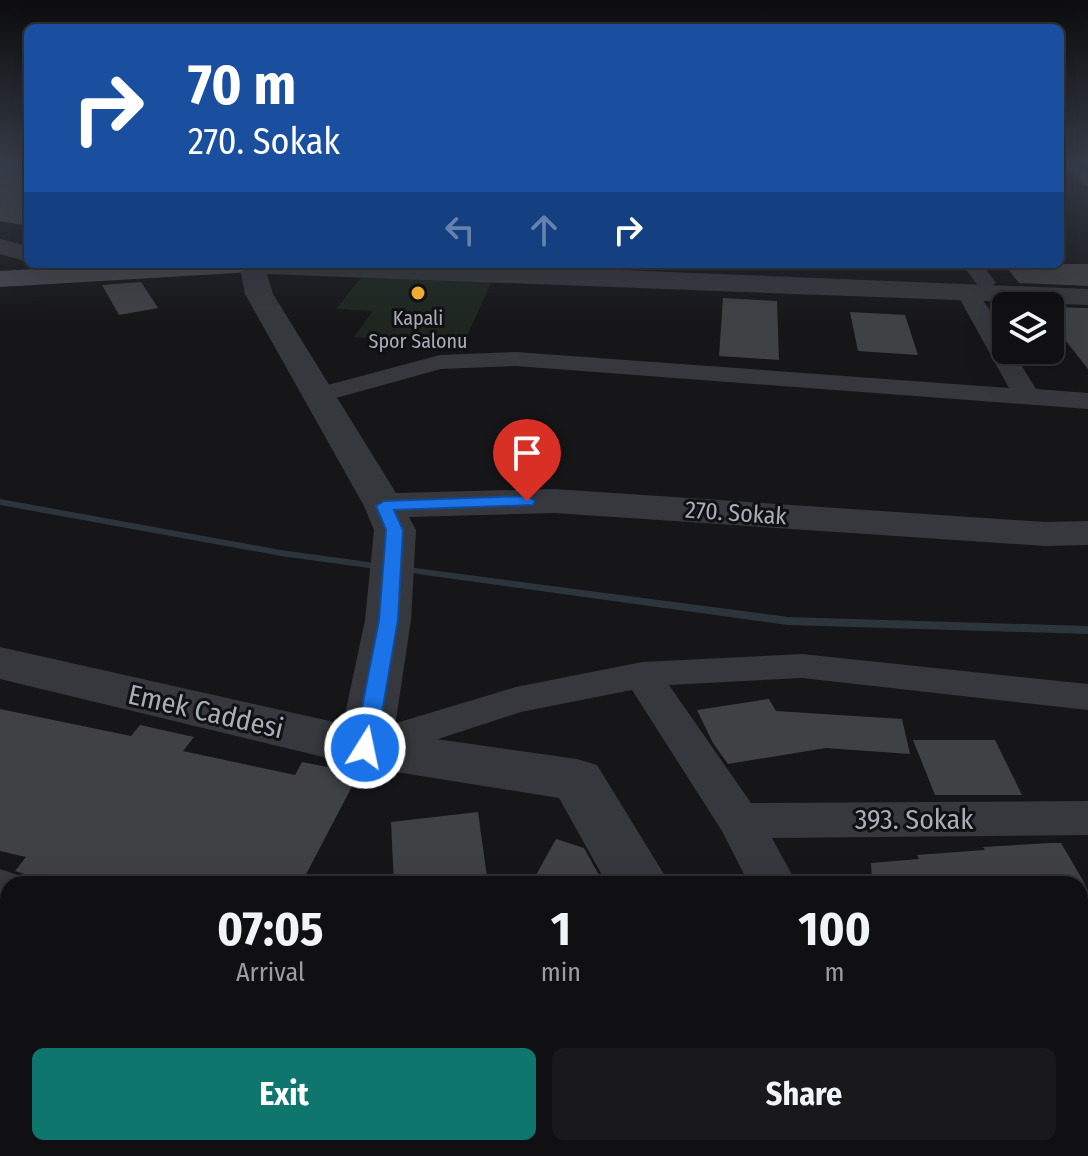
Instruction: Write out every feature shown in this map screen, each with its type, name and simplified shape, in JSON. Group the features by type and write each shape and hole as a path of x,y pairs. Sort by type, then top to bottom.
{"main road":[{"path":"0,267 24,265"},
{"path":"0,279 197,268"}],"street":[{"path":"0,234 24,240"},
{"path":"0,246 24,253"},
{"path":"252,268 259,294 389,518 388,620 365,748 516,700 642,675 802,666 1088,697"},
{"path":"396,268 975,280 1088,297"},
{"path":"626,268 1088,286"},
{"path":"975,280 1027,396"},
{"path":"318,395 440,362 516,359 1088,401"},
{"name":"270. Sokak","path":"389,518 473,501 554,501 1045,534 1088,533"},
{"name":"Emek Caddesi","path":"0,663 365,748 577,780 634,876"},
{"path":"642,675 739,821 769,876"},
{"name":"393. Sokak","path":"739,821 1088,818"}],"shaded area":[{"name":"Kapali Spor Salonu","path":"363,275 494,276 464,343 354,337 373,311 336,309"}],"building":[{"path":"0,216 24,216 24,225 0,221"},
{"path":"1064,264 1088,264 1088,286 1019,283 1007,268 1064,268"},
{"path":"141,282 158,308 119,315 102,285"},
{"path":"723,298 777,301 779,360 719,356"},
{"path":"1064,307 1088,308 1088,369 1064,339"},
{"path":"850,312 905,315 918,355 858,351"},
{"path":"769,699 776,711 902,719 910,754 826,748 728,764 713,743 697,710"},
{"path":"0,709 131,736 140,725 194,737 183,751 295,775 302,762 359,773 305,876 31,876 15,871 26,857 0,851"},
{"path":"913,740 995,740 1022,795 935,795"},
{"path":"478,812 487,876 394,876 391,822"},
{"path":"556,839 584,848 600,876 535,876"},
{"path":"1061,843 1080,876 872,876 871,863 919,859 917,855 985,850 983,847"}],"waterway":[{"path":"0,502 281,553 383,567"},
{"path":"400,569 788,621 1088,630"}],"place":[{"name":"Kapali Spor Salonu","path":"418,293"}],"route":[{"path":"365,748 388,620 395,530 384,506 527,501"}]}
